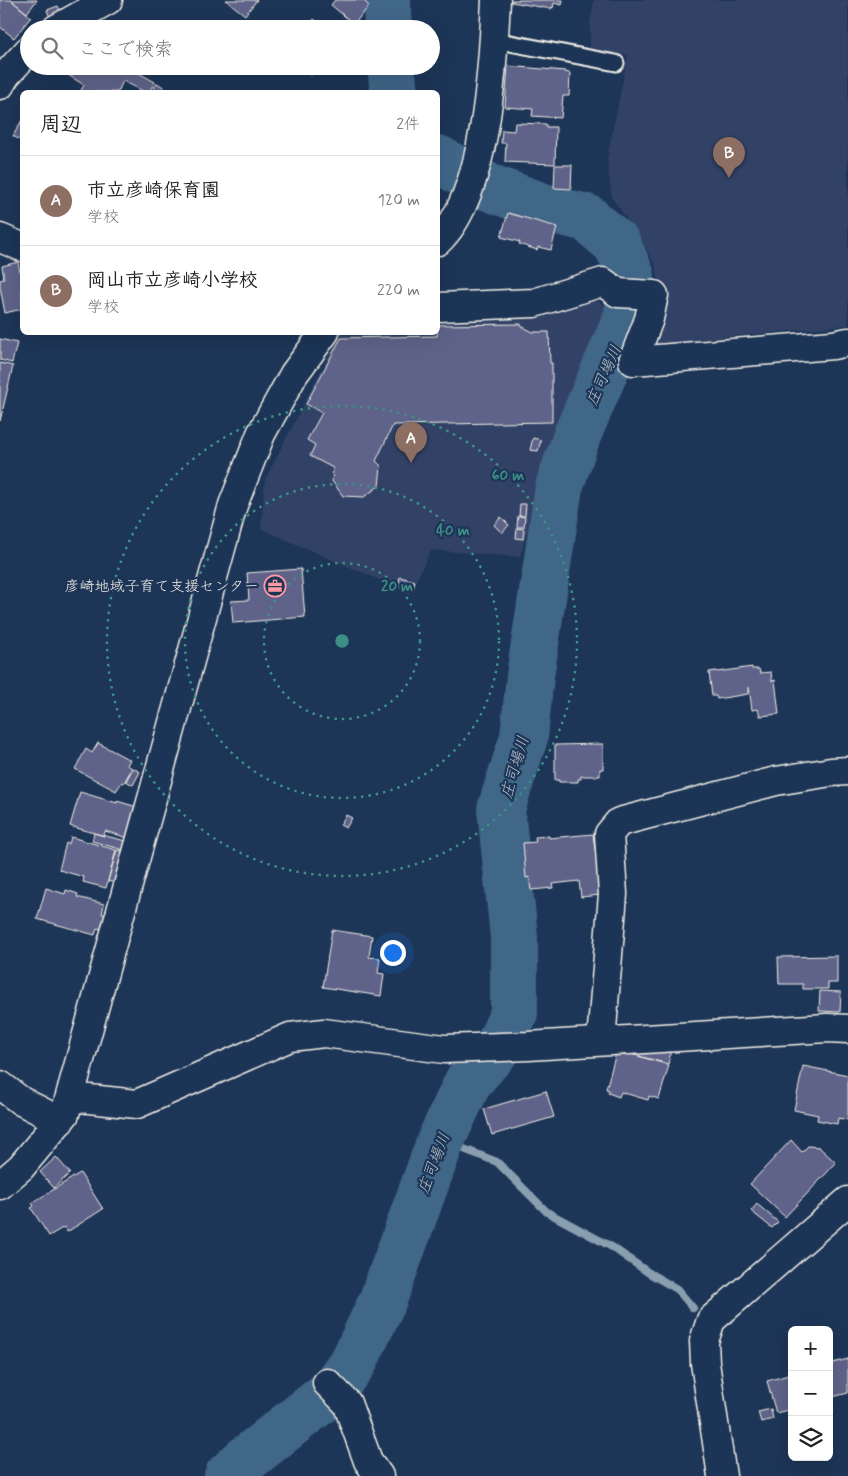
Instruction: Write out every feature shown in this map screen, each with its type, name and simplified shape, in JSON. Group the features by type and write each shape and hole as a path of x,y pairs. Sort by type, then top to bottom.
{"street":[{"path":"72,20 108,0"},
{"path":"440,239 453,223 478,160 494,40 496,0"},
{"path":"0,85 6,75 20,60"},
{"path":"0,238 20,246"},
{"path":"440,308 534,303 603,282 618,293 654,295 649,319 633,361 833,346 848,342"},
{"path":"0,1185 21,1167 65,1114 233,505 261,434 294,374 324,335"},
{"path":"601,1041 613,894 609,834 619,822 776,781 848,771"},
{"path":"70,1096 137,1104 290,1037 324,1033 444,1049 827,1028 848,1029"},
{"path":"0,1085 21,1101 60,1121"},
{"path":"722,1476 705,1362 704,1341 711,1320 848,1201"},
{"path":"326,1383 347,1403 368,1460 379,1476"}],"lane":[{"path":"494,40 616,63"}],"shaded area":[{"path":"594,0 848,0 848,325 649,345 662,294 655,264 637,233 612,198 607,159 628,55 590,49 590,24"},
{"path":"598,301 608,308 586,378 552,446 520,557 431,550 410,593 261,529 265,480 339,335 440,335 440,317 546,311"}],"building":[{"path":"0,0 11,0 31,17 29,20 20,20 20,31 14,38 0,27"},
{"path":"11,0 37,0 27,13"},
{"path":"226,0 257,0 245,15"},
{"path":"335,0 365,0 369,6 357,20 349,20 331,5"},
{"path":"512,0 563,0 562,5 554,3 551,9 512,2"},
{"path":"58,6 61,14 50,18 47,10"},
{"path":"508,66 570,73 569,96 563,96 561,118 532,116 533,109 505,107"},
{"path":"68,75 142,75 155,82 150,90 141,90 123,81 119,90 81,90 84,85"},
{"path":"157,83 165,88 164,90 153,90"},
{"path":"515,123 546,124 546,127 556,127 555,164 505,162 506,143 501,143 502,130 514,131"},
{"path":"20,124 20,140 13,136"},
{"path":"555,165 572,165 571,189 554,188"},
{"path":"508,213 557,227 551,250 538,247 537,250 519,244 520,242 501,237"},
{"path":"18,262 20,272 20,309 5,313 0,287 0,280 4,279 2,266"},
{"path":"521,324 521,326 533,332 549,332 550,363 552,363 552,422 393,425 376,461 381,466 379,486 364,497 343,496 332,481 333,468 310,456 315,445 307,440 322,413 306,404 341,338 437,336 440,335 440,325"},
{"path":"0,339 17,343 12,363 0,360"},
{"path":"0,363 13,366 0,421"},
{"path":"533,438 541,440 538,451 530,450"},
{"path":"520,504 526,504 525,516 519,516"},
{"path":"518,516 525,517 524,527 517,527"},
{"path":"501,517 509,525 502,533 494,525"},
{"path":"517,528 524,529 523,539 516,538"},
{"name":"彦崎地域子育て支援センター","path":"301,569 305,617 233,623 231,601 249,600 247,573"},
{"path":"400,577 415,581 413,590 398,586"},
{"path":"752,667 752,669 759,669 760,673 771,672 772,681 775,680 779,714 760,716 758,709 752,710 749,687 748,694 717,699 716,696 712,696 709,672"},
{"path":"98,743 130,760 127,765 132,768 124,783 122,782 116,791 75,769 86,749 92,753"},
{"path":"603,744 603,769 600,769 600,776 581,776 578,782 559,782 559,780 555,780 555,745"},
{"path":"133,768 140,772 133,785 126,781"},
{"path":"80,792 137,807 128,838 105,831 104,836 70,826"},
{"path":"346,815 352,818 346,828 340,825"},
{"path":"94,833 126,841 123,850 92,841"},
{"path":"593,834 595,850 604,849 609,894 581,897 579,881 552,884 553,888 531,890 529,877 526,878 523,843 536,842 535,837 549,836 549,838"},
{"path":"71,837 116,850 106,888 83,882 84,877 59,870 66,843 69,844"},
{"path":"117,850 125,852 116,883 108,881"},
{"path":"46,888 65,894 66,890 78,894 77,897 104,904 102,914 107,915 103,930 97,928 95,935 37,919"},
{"path":"332,930 372,936 369,957 380,958 378,973 384,974 381,996 323,987"},
{"path":"837,956 837,983 828,983 828,989 803,989 803,984 779,984 778,957"},
{"path":"820,991 841,992 840,1012 819,1011"},
{"path":"672,1048 668,1064 639,1056 641,1049"},
{"path":"616,1053 626,1056 627,1053 669,1065 659,1099 649,1096 648,1100 621,1092 619,1097 608,1093 609,1090 606,1089"},
{"path":"803,1066 848,1075 848,1120 838,1118 837,1124 817,1120 818,1115 794,1110"},
{"path":"546,1091 554,1117 492,1135 484,1109"},
{"path":"791,1140 802,1152 808,1146 819,1147 836,1163 785,1217 750,1184"},
{"path":"56,1157 70,1173 54,1188 40,1172"},
{"path":"80,1173 103,1209 67,1232 64,1227 49,1236 31,1208 34,1206 32,1203"},
{"path":"757,1204 778,1222 772,1228 751,1211"},
{"path":"848,1359 848,1393 833,1397 833,1371 833,1363"},
{"path":"788,1375 788,1410 776,1413 767,1381"},
{"path":"771,1409 773,1419 761,1422 758,1412"}],"waterway":[{"name":"庄司場川","path":"387,0 388,20"},
{"name":"庄司場川","path":"392,75 394,90"},
{"name":"庄司場川","path":"228,1476 245,1460 330,1393 354,1361 382,1302 441,1140 468,1082 499,1046 514,1013 514,937 501,809 524,737 530,676 559,487 578,433 628,316 631,276 617,244 587,218 549,209 488,187 440,160"},
{"path":"441,1140 497,1162 547,1212 612,1247 649,1273 677,1289 693,1308"}],"place":[{"name":"岡山市立彦崎小学校","path":"729,178"},
{"name":"市立彦崎保育園","path":"411,463"},
{"name":"彦崎地域子育て支援センター","path":"275,586"}]}
